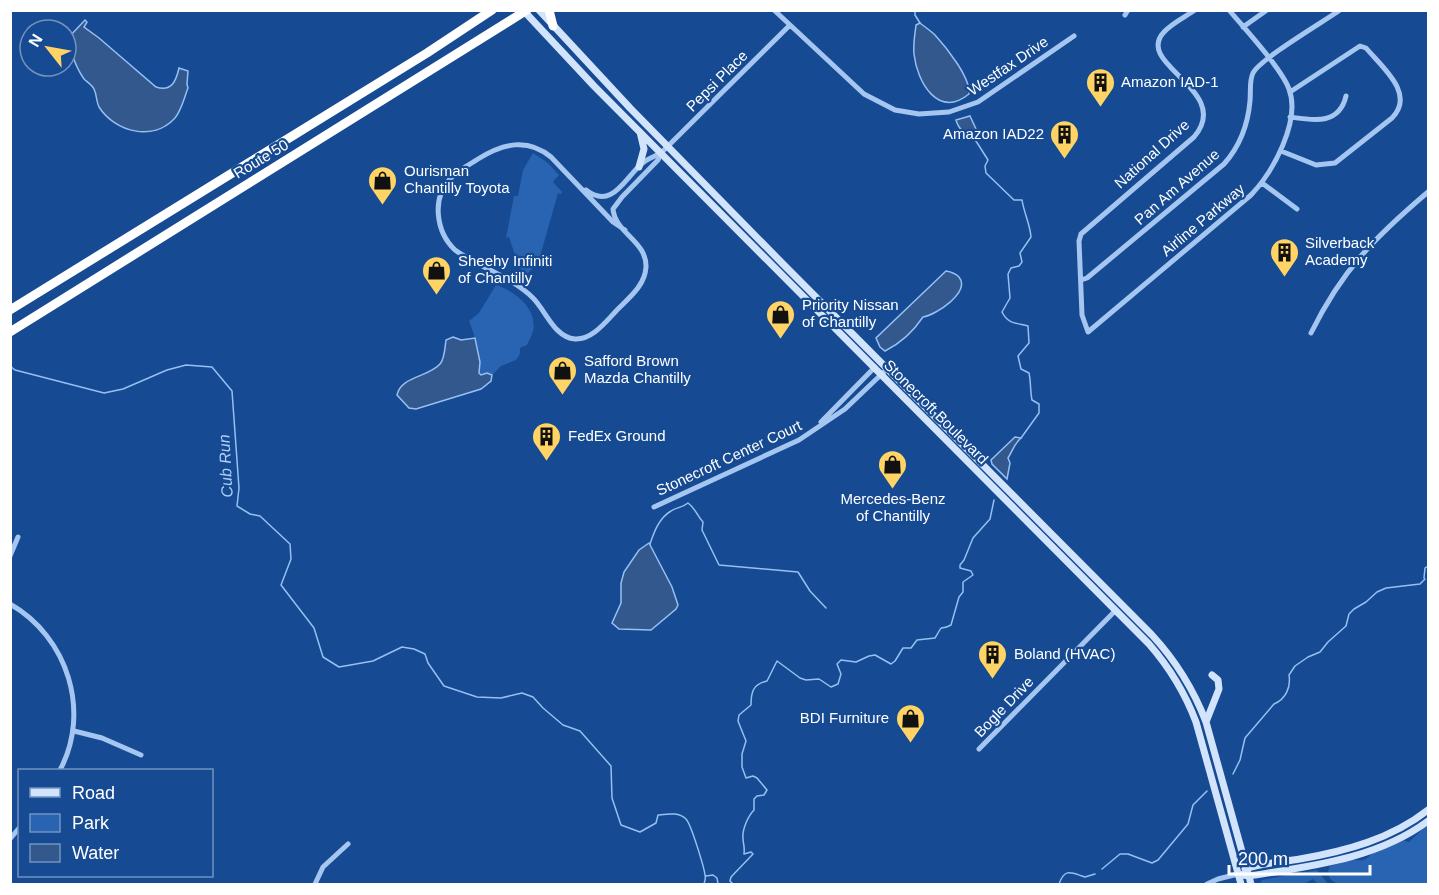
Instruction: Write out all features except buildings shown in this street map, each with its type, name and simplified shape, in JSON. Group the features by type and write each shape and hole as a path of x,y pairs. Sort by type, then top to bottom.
{"highway":[{"path":"549,10 553,26"},
{"name":"Route 50","path":"10,310 427,53 490,11"},
{"name":"Route 50","path":"10,332 358,118 525,11"}],"main road":[{"name":"Stonecroft Boulevard","path":"539,10 668,146 1122,604 1176,663 1195,696 1206,722 1251,885"},
{"name":"Stonecroft Boulevard","path":"525,11 661,153 1162,659 1187,699 1196,722 1241,885"},
{"path":"639,130 644,149 644,158 639,167"},
{"path":"1206,722 1219,689 1218,680 1212,675"},
{"path":"1248,872 1363,845 1397,831 1428,810"},
{"path":"1238,873 1331,862 1365,853 1400,838 1428,821"}],"street":[{"name":"Westfax Drive","path":"774,10 864,94 895,110 919,114 949,112 978,102 1074,36"},
{"name":"National Drive","path":"1088,332 1082,315 1079,241 1084,230 1194,137 1202,124 1204,112 1201,100 1162,58 1158,47 1163,33 1195,10"},
{"path":"1229,10 1282,75 1290,92 1360,46 1366,48 1400,92 1401,101 1392,118 1335,163 1316,165 1281,151"},
{"path":"1243,27 1267,10"},
{"path":"1268,58 1340,10"},
{"name":"Pepsi Place","path":"661,153 790,26"},
{"name":"Pan Am Avenue","path":"1081,280 1088,279 1228,160 1240,141 1248,119 1253,73 1268,58"},
{"name":"Airline Parkway","path":"1088,332 1251,195 1262,183 1281,151 1290,117 1290,92"},
{"path":"1290,117 1317,121 1325,119 1340,109 1346,96"},
{"path":"516,144 542,150 582,188 596,197 610,195 639,167 661,153 658,160 615,205 616,219 638,244 645,256 646,269 643,280 638,289 597,329 585,337 573,339 558,332 531,296 455,250 447,241 442,230 438,211 446,185 466,166 499,147 516,144"},
{"path":"1262,183 1297,209"},
{"path":"582,188 606,215 625,230"},
{"path":"1311,333 1330,296 1358,257 1390,224 1428,192"},
{"name":"Stonecroft Center Court","path":"814,430 880,362"},
{"name":"Stonecroft Center Court","path":"654,507 789,445 845,409 887,369"},
{"path":"10,556 18,537"},
{"path":"10,604 24,612 41,629 60,657 72,689 75,713 74,731 61,769"},
{"name":"Bogle Drive","path":"979,749 1122,604"},
{"path":"74,731 102,738 141,755"},
{"path":"315,885 323,867 348,844"},
{"path":"1207,885 1238,873"}],"green space":[{"path":"533,153 548,163 559,175 553,182 562,192 558,193 541,253 545,256 524,277 520,274 520,265 514,263 517,261 509,237 506,238 514,196 518,196 523,170"},
{"path":"496,285 524,302 532,315 533,331 527,345 520,348 520,354 516,360 501,366 492,375 481,375 478,369 479,351 469,321 479,313"},
{"path":"1428,824 1428,884 1337,884 1330,879 1328,871 1330,866 1365,859 1402,840 1409,842"},
{"path":"1317,870 1328,884 1318,884 1313,879 1304,884 1259,884 1262,880"}],"water":[{"path":"85,20 87,22 84,27 156,87 170,87 175,81 179,68 188,71 188,88 175,118 156,130 146,132 124,128 106,116 99,107 94,89 78,69 78,27"},
{"path":"920,23 945,47 966,80 969,94 958,101 939,100 931,94 920,76 914,47 916,25"},
{"path":"970,116 976,129 976,141 964,133 956,120"},
{"path":"946,271 959,277 961,283 956,296 936,312 923,317 911,332 896,344 885,351 880,347 876,338"},
{"path":"453,337 461,340 475,338 480,362 479,373 492,375 491,381 481,389 416,409 409,408 397,395 400,389 409,380 429,372 440,364 446,340"},
{"path":"1015,437 1021,438 1008,458 1010,463 1007,479 992,464 991,460"},
{"path":"649,543 672,587 678,605 651,630 619,629 612,623 621,603 621,583 624,572 639,550"}],"waterway":[{"path":"915,10 920,23"},
{"path":"976,141 988,160 985,166 986,173 1014,200 1022,200 1031,237 1020,253 1022,262 1019,266 1011,268 1008,274 1010,298 1002,312 1010,321 1028,326 1029,343 1018,356 1021,369 1029,373 1032,400 1039,404 1039,413 1021,438"},
{"name":"Cub Run","path":"10,366 15,370 104,393 123,389 167,370 186,365 212,367 232,391 239,488 237,506 250,514 260,516 290,544 291,559 281,585 314,628 323,657 339,667 373,661 402,647 414,649 425,654 428,663 444,686 477,697 501,698 522,693 533,697 563,725 580,731 611,766 612,798 621,825 640,832 656,823 658,815 677,814 686,819 702,864 704,884"},
{"path":"733,884 730,881 731,877 753,854 751,852 744,854 743,835 746,823 754,810 754,799 764,795 767,790 757,778 753,776 746,778 742,767 742,754 746,741 738,721 739,715 751,705 754,689 767,681 777,661 800,678 819,679 831,687 838,684 841,674 837,664 841,660 856,662 875,655 891,664 903,648 911,648 917,640 935,638 941,628 951,625 959,597 963,592 963,582 973,575 971,571 960,568 960,565 973,538 990,519 994,500"},
{"path":"650,544 663,517 688,503 703,522 702,530 719,565 798,572 810,591 826,608"},
{"path":"1424,578 1425,568 1428,566"},
{"path":"1233,774 1240,760 1245,738 1274,704 1285,696 1289,675 1295,666 1320,652 1346,626 1349,614 1377,592 1386,588 1420,584 1425,579"},
{"path":"1102,869 1120,854 1128,854 1152,863 1158,860 1188,824 1193,805 1207,791"},
{"path":"1059,884 1066,873 1085,877 1095,874"},
{"path":"706,876 713,875 717,878 718,884"}],"place":[{"name":"Amazon IAD-1","path":"1100,108"},
{"name":"Amazon IAD22","path":"1065,160"},
{"name":"Ourisman Chantilly Toyota","path":"383,206"},
{"name":"Silverback Academy","path":"1284,278"},
{"name":"Sheehy Infiniti of Chantilly","path":"437,296"},
{"name":"Priority Nissan of Chantilly","path":"781,340"},
{"name":"Safford Brown Mazda Chantilly","path":"563,396"},
{"name":"FedEx Ground","path":"547,462"},
{"name":"Mercedes-Benz of Chantilly","path":"893,490"},
{"name":"Boland (HVAC)","path":"993,680"},
{"name":"BDI Furniture","path":"910,744"}]}
